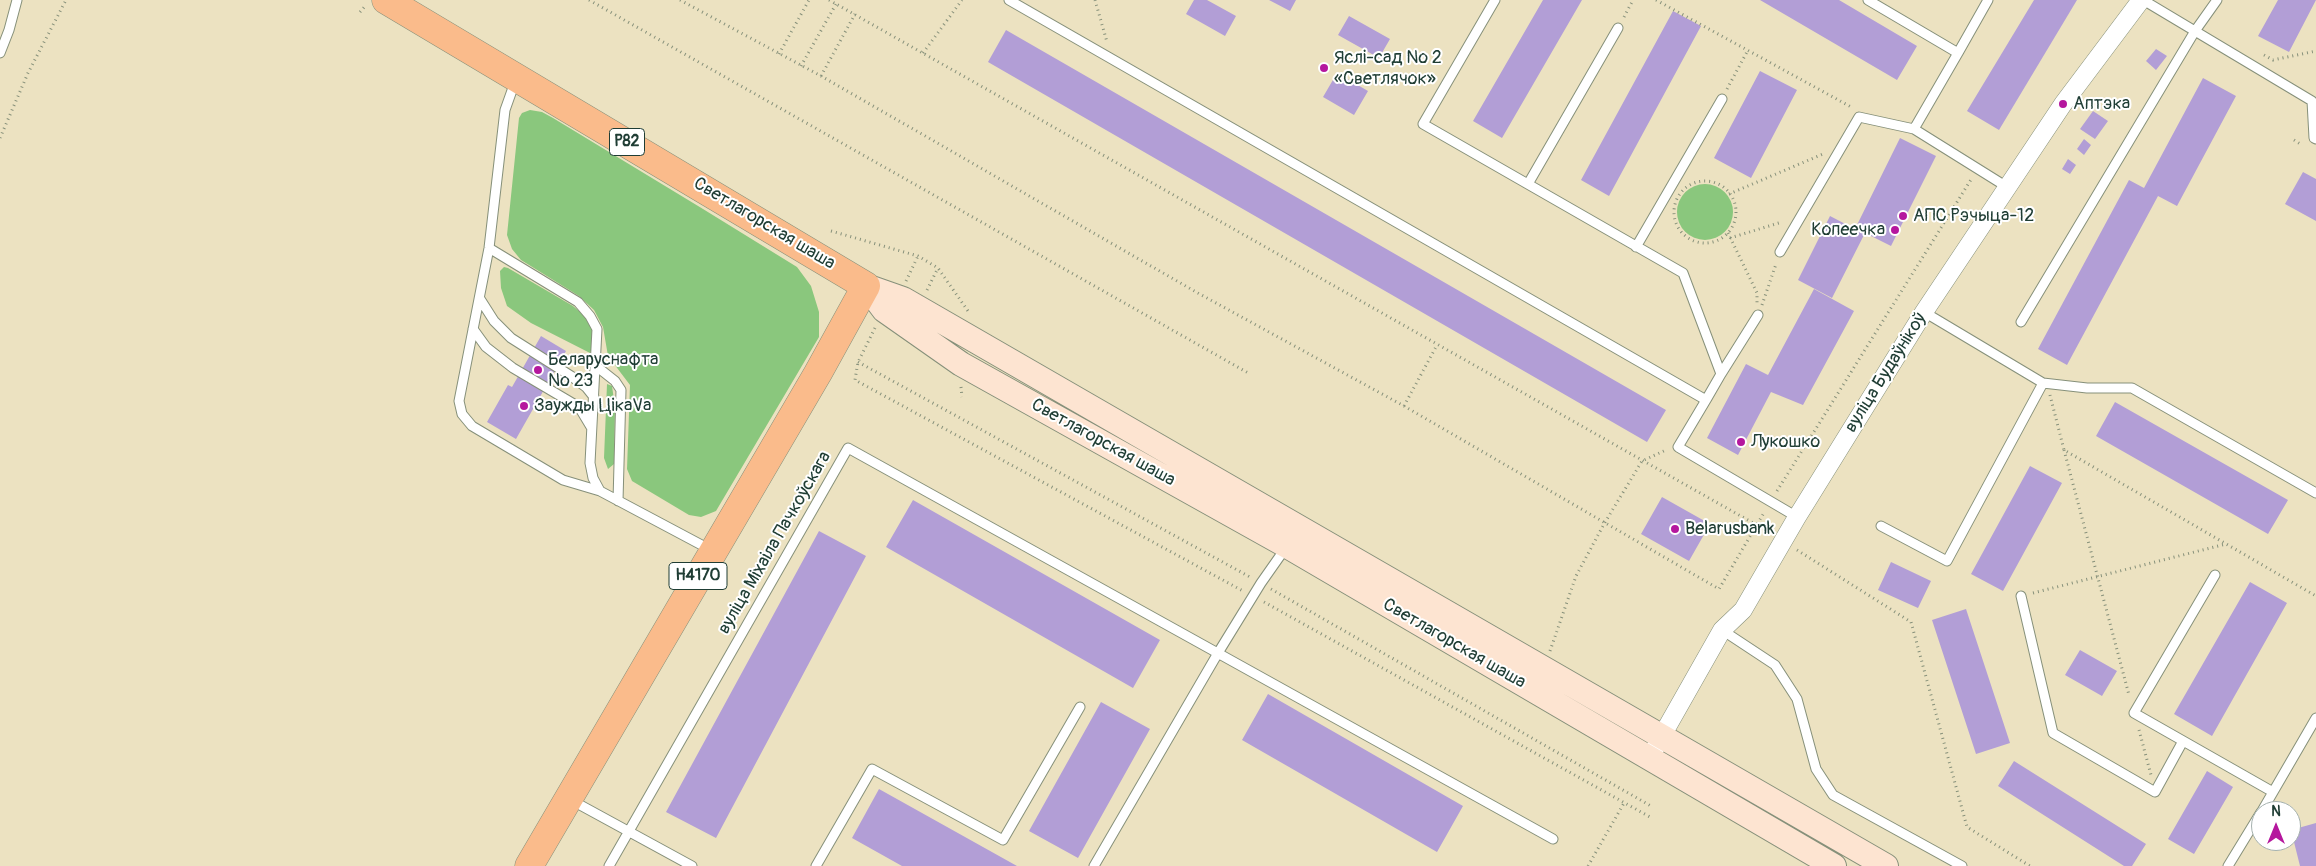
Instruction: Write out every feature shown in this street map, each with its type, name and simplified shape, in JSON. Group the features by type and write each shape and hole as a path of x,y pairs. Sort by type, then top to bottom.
{"main road":[{"name":"Светлагорская шаша","path":"386,0 866,286 884,310 961,364 1287,546 1834,866"},
{"name":"Н4170","path":"529,866 866,286"},
{"path":"866,286 903,299 1886,866"}],"street":[{"name":"вуліца Будаўнікоў","path":"1650,757 1722,630 1743,610 1797,517 1924,312 2063,104 2142,0"}],"lane":[{"path":"0,53 9,30 17,0"},
{"path":"1009,0 1706,400"},
{"path":"1495,0 1423,124 1683,273 1721,374"},
{"path":"1868,0 1958,53"},
{"path":"1914,129 1988,0"},
{"path":"2142,0 2314,100 2314,138 2316,139"},
{"path":"2021,322 2195,31 2217,0"},
{"path":"1528,184 1618,28"},
{"path":"518,77 510,92 505,110 480,299 458,400 462,414 472,426 563,480 600,491 712,551"},
{"path":"1636,247 1722,99"},
{"path":"1780,252 1859,117 1914,129 2007,188"},
{"path":"488,248 578,302 590,316 597,329 590,463 593,478 600,491"},
{"path":"480,299 494,320 511,338 571,376 586,387 594,397"},
{"path":"1924,312 2045,384 2132,388 2316,493"},
{"path":"1758,315 1678,447 1797,517"},
{"path":"473,329 486,347 513,368 579,408 591,427"},
{"path":"596,366 615,381 621,390 618,501"},
{"path":"1881,526 1947,561 2045,384"},
{"name":"вуліца Міхаіла Пачкоўскага","path":"609,866 848,448 1218,653"},
{"path":"1094,866 1218,653 1261,583 1287,546"},
{"path":"2215,575 2134,713 2274,792"},
{"path":"2021,596 2053,733 2155,792 2183,741"},
{"path":"1722,630 1775,665 1796,699 1816,769 1833,794 1962,866"},
{"path":"1218,653 1553,839"},
{"path":"816,866 872,770 1003,840 1080,707"},
{"path":"2268,801 2316,718"},
{"path":"569,799 692,866"},
{"path":"2228,866 2251,828"}],"path":[{"path":"0,138 28,73 66,0"},
{"path":"589,0 1250,374"},
{"path":"680,0 821,76 1196,292 1404,406 1604,524 1719,589 1756,525 1978,169"},
{"path":"779,54 809,0"},
{"path":"830,0 1784,540 1910,622 1966,828 2030,866"},
{"path":"923,53 962,0"},
{"path":"1094,0 1112,59"},
{"path":"1618,28 1633,0"},
{"path":"1656,0 1852,107 1859,117"},
{"path":"801,66 836,4"},
{"path":"821,76 855,14"},
{"path":"1722,99 1748,50"},
{"path":"2260,53 2273,60 2316,51"},
{"path":"1729,194 1843,145"},
{"path":"1702,182 1714,183 1729,194 1734,204 1735,216 1728,232 1713,242 1695,242 1680,231 1674,215 1678,197 1691,185 1702,182"},
{"path":"1730,238 1762,226 1800,218"},
{"path":"831,231 918,256 938,268 968,311"},
{"path":"1728,232 1757,293 1758,315"},
{"path":"1758,315 1780,252"},
{"path":"913,285 907,280 918,256"},
{"path":"919,289 925,293 938,268"},
{"path":"1404,406 1438,344"},
{"path":"2045,384 2155,792"},
{"path":"1553,647 1576,576 1604,524 1642,461 1679,444"},
{"path":"2064,450 2316,596"},
{"path":"2021,596 2227,544"},
{"path":"1588,866 1624,803"}],"green space":[{"path":"530,110 542,112 553,118 797,267 811,286 819,312 819,337 716,511 701,517 689,515 632,481 627,469 630,385 608,356 603,327 594,310 579,296 521,260 512,249 507,235 519,118 522,113"},
{"path":"1699,184 1711,184 1721,188 1729,196 1733,212 1729,228 1721,236 1711,240 1699,240 1689,236 1681,228 1677,218 1677,206 1681,196 1689,188"},
{"path":"504,267 573,306 587,318 593,328 592,349 590,353 531,323 507,306 501,288 500,271"},
{"path":"607,384 612,386 615,407 614,464 608,469 604,458"}],"building":[{"path":"1194,0 1207,0 1236,16 1225,36 1186,14"},
{"path":"1269,0 1296,0 1290,11"},
{"path":"1543,0 1582,0 1502,138 1473,121"},
{"path":"1760,0 1839,0 1917,46 1897,80"},
{"path":"2034,0 2077,0 1999,130 1967,111"},
{"path":"2278,0 2316,0 2289,52 2258,36"},
{"path":"1673,11 1701,26 1609,196 1581,180"},
{"path":"1349,16 1390,39 1379,58 1338,35"},
{"path":"1006,30 1666,410 1647,442 988,62"},
{"path":"2156,49 2167,56 2156,70 2146,61"},
{"path":"1760,71 1797,90 1751,178 1714,158"},
{"path":"1337,73 1368,91 1354,115 1323,97"},
{"path":"2203,78 2236,96 2177,206 2158,196 2067,365 2038,349 2129,180 2144,188"},
{"path":"2093,111 2108,121 2095,139 2080,129"},
{"path":"1900,138 1936,156 1891,246 1865,233 1832,298 1798,280 1830,216 1855,229"},
{"path":"2084,139 2091,145 2084,155 2077,149"},
{"path":"2068,159 2076,165 2070,174 2062,169"},
{"path":"2303,172 2316,179 2316,221 2285,204"},
{"path":"1814,289 1854,311 1803,405 1771,392 1738,455 1707,438 1746,364 1768,375"},
{"path":"541,336 566,351 516,439 487,422 508,385 512,387"},
{"path":"2115,402 2288,500 2268,534 2096,436"},
{"path":"2030,466 2062,483 2003,591 1971,574"},
{"name":"Belarusbank","path":"1662,497 1710,524 1689,561 1641,534"},
{"path":"913,500 1160,640 1133,688 886,547"},
{"path":"819,531 866,556 716,838 666,812"},
{"path":"1891,562 1931,581 1918,608 1878,590"},
{"path":"2250,582 2287,603 2212,736 2174,714"},
{"path":"1966,609 2010,743 1976,754 1932,620"},
{"path":"2080,650 2117,671 2102,696 2065,675"},
{"path":"1268,694 1463,806 1437,852 1242,740"},
{"path":"1101,702 1150,729 1078,858 1029,831"},
{"path":"2014,761 2146,844 2132,866 2124,866 1998,786"},
{"path":"2207,771 2233,787 2194,854 2168,839"},
{"path":"879,789 1017,866 902,866 852,838"},
{"path":"2316,823 2316,866 2300,866 2296,851 2301,851 2301,827"}],"place":[{"name":"Яслі-сад № 2 «Светлячок»","path":"1324,68"},
{"name":"Аптэка","path":"2063,104"},
{"name":"АПС Рэчыца-12","path":"1903,216"},
{"name":"Копеечка","path":"1895,230"},
{"name":"Беларуснафта № 23","path":"538,370"},
{"name":"Заужды ЦікаVа","path":"524,406"},
{"name":"Лукошко","path":"1741,442"},
{"name":"Belarusbank","path":"1675,529"}]}
